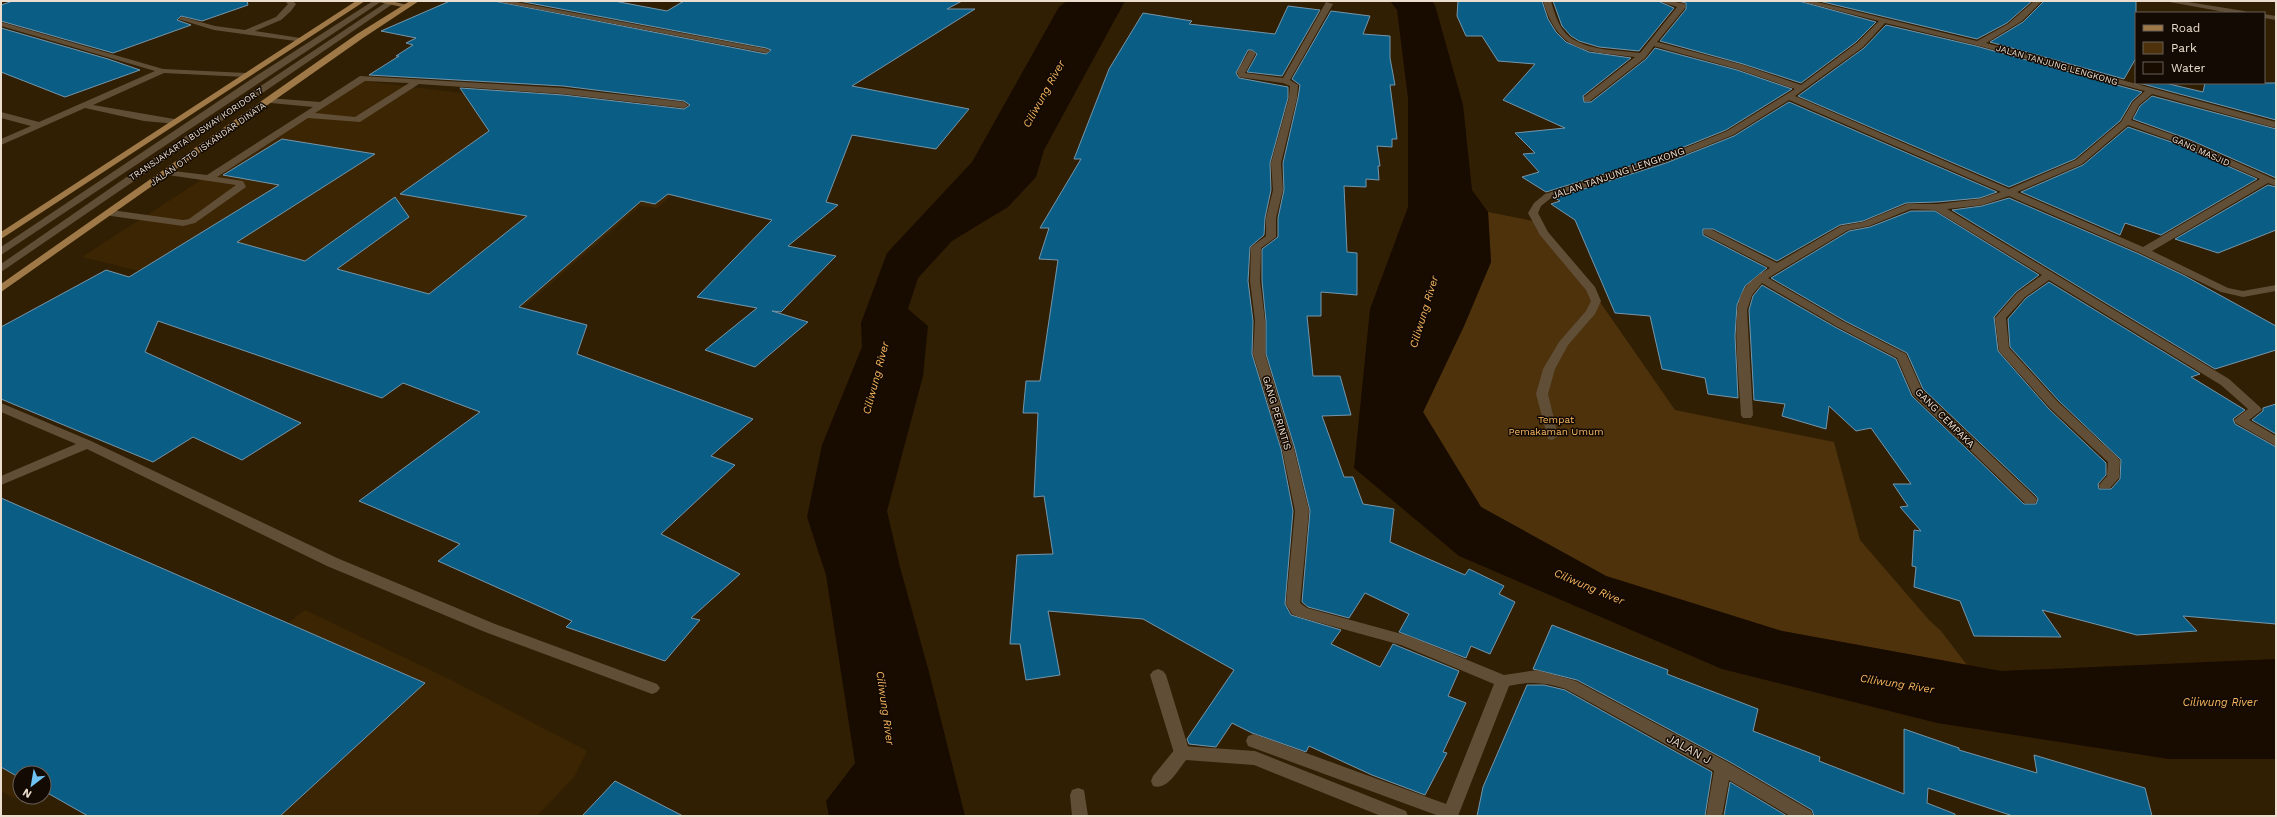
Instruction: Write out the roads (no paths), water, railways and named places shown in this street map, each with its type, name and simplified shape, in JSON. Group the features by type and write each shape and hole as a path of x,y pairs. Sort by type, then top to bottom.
{"main road":[{"path":"1,236 361,1"},
{"name":"JALAN OTTO ISKANDAR DINATA","path":"1,289 111,213 360,36 411,3"}],"street":[{"path":"244,33 282,16 291,8 292,4 289,1"},
{"path":"378,1 411,3"},
{"name":"TRANSJAKARTA BUSWAY KORIDOR 7","path":"1,252 259,78 378,1"},
{"path":"499,1 766,51"},
{"path":"1547,1 1562,34 1568,39 1592,47 1642,56"},
{"path":"1587,99 1642,56 1682,6 1663,1"},
{"name":"JALAN TANJUNG LENGKONG","path":"1804,1 1978,43 2153,89 2276,125"},
{"name":"JALAN TANJUNG LENGKONG","path":"1978,43 2007,26 2035,6 2038,1"},
{"path":"2168,1 2238,12"},
{"name":"TRANSJAKARTA BUSWAY KORIDOR 7","path":"1,269 391,2"},
{"path":"1252,53 1241,72 1242,75 1285,81 1329,4"},
{"path":"2265,16 2276,18"},
{"path":"182,19 214,28 300,40"},
{"name":"JALAN TANJUNG LENGKONG","path":"1552,436 1542,394 1549,369 1563,344 1591,312 1596,301 1591,289 1544,233 1533,213 1537,205 1548,196 1663,160 1730,133 1802,88 1860,45 1883,21"},
{"path":"1,24 163,71 246,75"},
{"path":"1653,42 1733,65 1802,88"},
{"path":"1,142 163,71"},
{"path":"209,178 363,78 563,91 684,105"},
{"name":"GANG PERINTIS","path":"1285,81 1294,85 1293,98 1276,163 1278,190 1271,218 1271,237 1256,247 1255,281 1260,322 1259,354 1288,449 1302,511 1294,604 1296,610 1404,640 1503,681"},
{"path":"308,115 357,120 418,82"},
{"path":"1747,415 1742,310 1747,294 1762,278 1776,267 1845,228 1866,224 1910,206 1938,207 1982,202 2009,193 2080,162 2126,121 2136,104 2153,89"},
{"path":"1788,96 2144,251 2214,286 2234,293 2243,294 2276,288"},
{"path":"271,100 323,105"},
{"path":"85,106 144,118 174,122"},
{"path":"1,114 39,125"},
{"name":"GANG MASJID","path":"2126,121 2184,142 2266,180 2276,183"},
{"path":"111,213 183,223 192,221 241,187 240,183 168,172"},
{"path":"2144,251 2266,180"},
{"path":"1938,207 2048,276 2225,382 2256,410 2240,420 2276,442"},
{"path":"1708,232 1776,267"},
{"path":"2048,276 2021,295 2000,318 2003,349 2054,405 2114,461 2113,478 2105,485"},
{"name":"GANG CEMPAKA","path":"1762,278 1840,324 1902,356 1917,392 2030,500"},
{"path":"1,407 86,444 332,562 490,628 652,688"},
{"path":"1,481 86,444"},
{"path":"1158,675 1182,754"},
{"name":"JALAN J","path":"1503,681 1531,675 1551,678 1571,685 1723,768 1805,816"},
{"path":"1254,741 1451,814 1503,681"},
{"path":"1159,781 1182,754"},
{"path":"1182,754 1255,758 1400,816"},
{"path":"1714,816 1723,768"},
{"path":"1078,795 1080,816"}],"water":[{"name":"Ciliwung River","path":"1067,1 1125,1 1044,150 1036,177 1008,207 952,241 918,278 908,309 928,326 923,376 887,511 900,567 929,672 965,816 829,816 826,801 855,763 826,575 807,517 822,445 862,347 861,323 887,253 972,162 1059,7"},
{"name":"Ciliwung River","path":"1390,1 1432,1 1435,5 1463,105 1472,190 1488,212 1491,262 1464,326 1423,412 1481,507 1606,576 1782,631 2001,671 2276,659 2276,759 2169,759 1937,723 1722,669 1459,556 1354,468 1370,309 1408,207 1408,98 1397,10"}],"park label":[{"name":"Tempat Pemakaman Umum","path":"1556,424"}]}
